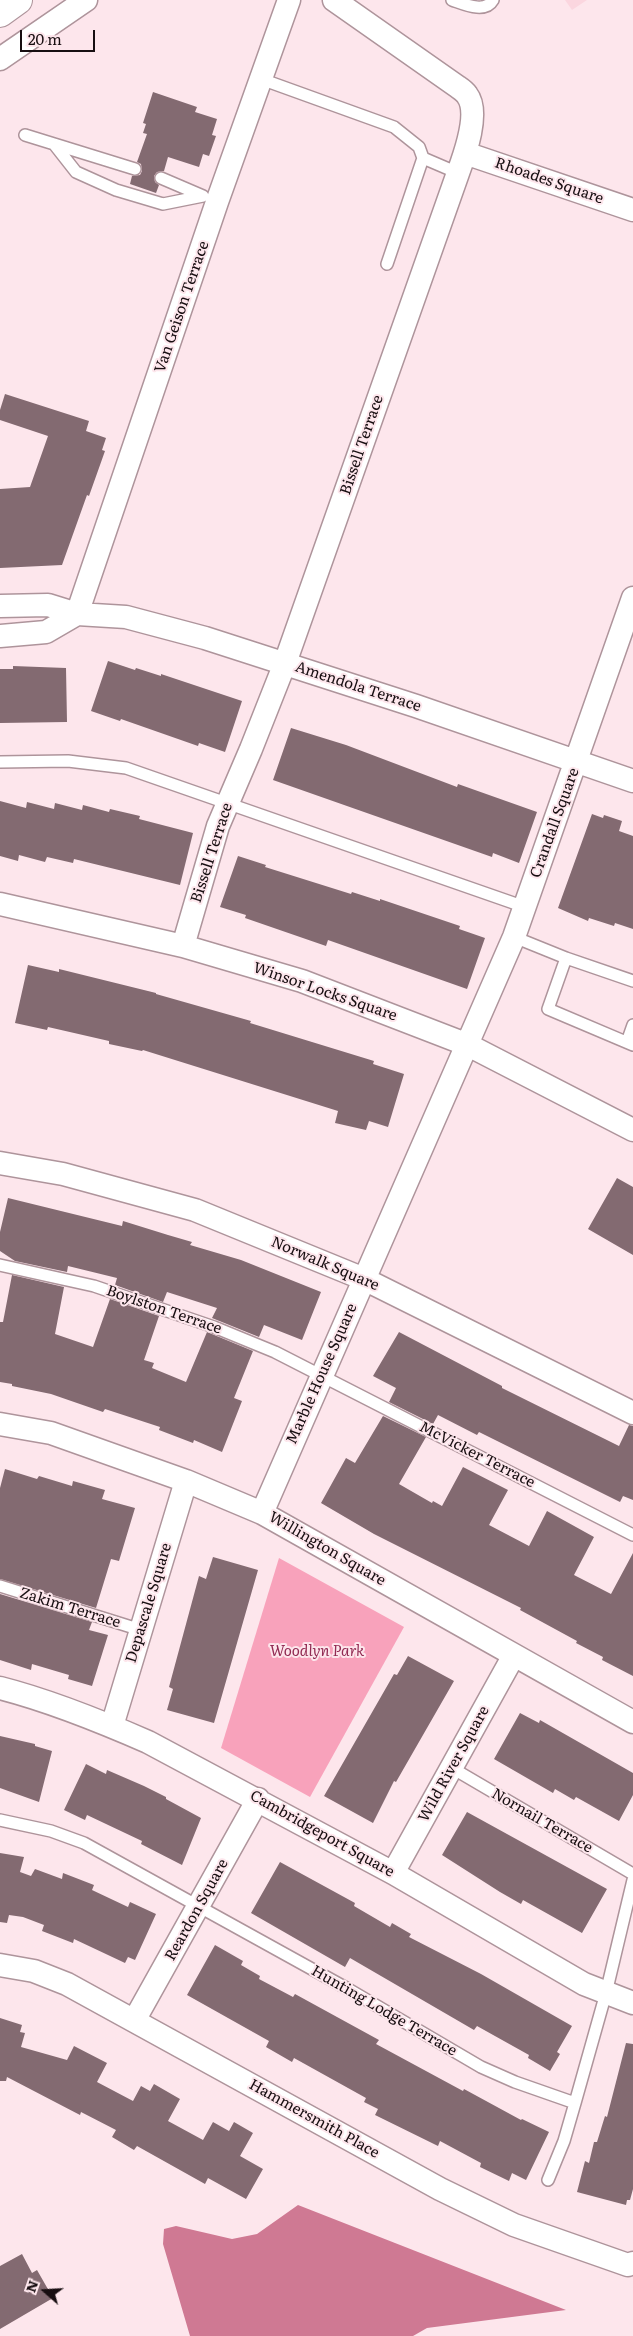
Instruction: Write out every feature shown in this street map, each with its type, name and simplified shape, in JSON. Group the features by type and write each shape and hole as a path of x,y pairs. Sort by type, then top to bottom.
{"main road":[{"path":"0,13 18,0"}],"street":[{"path":"0,59 86,0"},
{"name":"Van Geison Terrace","path":"77,614 210,199 261,80 289,0"},
{"name":"Bissell Terrace","path":"183,946 218,826 285,663 462,163 472,113 468,96 458,86 334,0"},
{"name":"Rhoades Square","path":"462,163 633,210"},
{"name":"Crandall Square","path":"468,1044 514,937 633,598"},
{"name":"Amendola Terrace","path":"0,606 48,605 77,614 126,618 205,638 285,663 633,781"},
{"path":"0,636 46,632 77,614"},
{"name":"Winsor Locks Square","path":"0,904 183,946 302,981 468,1044 633,1130"},
{"name":"Marble House Square","path":"262,1513 468,1044"},
{"name":"Norwalk Square","path":"0,1163 63,1174 195,1210 364,1279 633,1413"},
{"name":"Willington Square","path":"0,1424 51,1433 186,1480 262,1513 633,1722"},
{"name":"Depascale Square","path":"112,1726 186,1480"},
{"name":"Wild River Square","path":"393,1873 514,1655"},
{"name":"Cambridgeport Square","path":"0,1688 46,1702 112,1726 148,1742 258,1799 393,1873 584,1984 633,2003"},
{"name":"Reardon Square","path":"134,2020 258,1799"},
{"name":"Hammersmith Place","path":"0,1965 34,1971 67,1984 440,2189 506,2221 628,2265 633,2263"}],"lane":[{"path":"452,0 481,8 491,4 493,0"},
{"path":"261,80 394,127 419,147 423,158 387,264"},
{"path":"25,135 135,169"},
{"path":"54,144 76,172 116,190 164,204 210,199"},
{"path":"423,158 462,163"},
{"path":"161,178 210,199"},
{"path":"0,762 68,761 126,768 525,907"},
{"path":"514,937 566,958 633,981"},
{"path":"566,958 548,1009 630,1043 633,1025"},
{"name":"Boylston Terrace","path":"0,1265 94,1286 214,1327 274,1352 321,1375"},
{"name":"McVicker Terrace","path":"321,1375 633,1535"},
{"name":"Zakim Terrace","path":"0,1586 141,1630"},
{"name":"Nornail Terrace","path":"452,1768 633,1874"},
{"name":"Hunting Lodge Terrace","path":"0,1820 51,1831 84,1843 198,1908 348,1989 481,2067 515,2082 575,2103"},
{"path":"548,2180 564,2142 606,1993 633,1880"}],"shaded area":[{"path":"565,0 587,0 572,10"},
{"path":"298,2205 566,2310 427,2328 413,2336 190,2336 163,2244 164,2229 176,2226 232,2239 257,2234"}],"green space":[{"name":"Woodlyn Park","path":"279,1558 404,1627 310,1797 221,1748"}],"building":[{"path":"153,92 197,107 195,112 217,119 212,135 216,136 209,156 203,154 199,167 168,157 164,171 157,172 154,176 155,182 159,185 156,193 130,184 132,176 140,175 142,171 141,164 137,162 147,134 143,133 146,124 143,123"},
{"path":"5,394 89,421 86,431 106,438 102,450 105,451 62,565 0,568 0,489 30,487 48,436 0,420 0,410"},
{"path":"108,661 135,670 136,668 161,676 161,674 242,701 225,752 199,743 198,746 121,719 120,721 91,711"},
{"path":"13,666 66,668 67,722 0,723 0,669 13,669"},
{"path":"291,728 346,745 457,787 458,784 537,812 519,863 493,853 492,857 273,780"},
{"path":"0,801 26,808 27,802 54,809 55,803 82,810 83,805 109,812 110,809 140,816 139,819 193,833 180,885 74,859 73,863 47,857 45,862 19,855 18,861 0,856"},
{"path":"592,814 603,818 604,815 622,821 619,831 633,836 633,929 615,923 614,926 589,918 588,921 558,908"},
{"path":"238,856 266,865 265,867 351,894 352,892 380,901 380,899 460,926 459,929 485,938 467,989 328,940 326,946 245,918 246,915 220,907"},
{"path":"28,965 59,972 59,969 156,993 251,1021 250,1023 374,1061 373,1064 404,1074 388,1127 369,1121 366,1130 335,1123 338,1111 143,1050 109,1044 109,1041 48,1027 47,1030 15,1023"},
{"path":"617,1178 633,1187 633,1255 588,1229"},
{"path":"8,1198 122,1226 123,1221 192,1242 190,1245 241,1260 321,1292 302,1340 264,1325 259,1337 212,1318 217,1308 167,1292 163,1302 115,1285 117,1278 68,1266 67,1272 15,1261 0,1251 0,1232"},
{"path":"12,1275 64,1287 55,1334 93,1347 110,1299 159,1316 144,1360 154,1363 152,1368 186,1382 207,1332 253,1351 234,1398 242,1401 222,1452 194,1440 193,1443 159,1430 160,1427 105,1409 103,1412 51,1394 0,1382 0,1322 3,1322"},
{"path":"399,1332 502,1386 502,1388 619,1446 629,1425 633,1426 633,1500 623,1496 620,1502 479,1432 477,1435 438,1415 433,1424 389,1402 396,1388 373,1376"},
{"path":"383,1416 426,1437 399,1484 432,1503 433,1501 442,1506 463,1467 508,1490 489,1525 529,1546 547,1511 594,1537 574,1575 611,1594 633,1553 633,1676 602,1660 603,1657 520,1610 521,1608 374,1534 321,1503 346,1458 355,1463"},
{"path":"5,1469 37,1479 39,1476 72,1486 73,1481 105,1490 102,1499 135,1508 119,1561 111,1559 96,1608 0,1579 0,1488"},
{"path":"213,1557 258,1570 214,1723 167,1710 173,1689 169,1687 199,1576 206,1579"},
{"path":"0,1594 92,1622 89,1630 108,1635 92,1686 68,1679 69,1675 32,1664 31,1670 0,1660"},
{"path":"408,1656 454,1681 396,1782 394,1781 373,1823 324,1796 394,1674 397,1675"},
{"path":"520,1713 539,1723 540,1720 633,1773 633,1795 619,1821 576,1797 574,1800 555,1789 553,1793 494,1759"},
{"path":"0,1736 35,1744 35,1746 52,1751 39,1802 0,1788"},
{"path":"86,1764 106,1774 107,1770 144,1786 201,1818 182,1865 141,1844 142,1841 87,1815 85,1820 64,1810"},
{"path":"467,1812 607,1889 582,1933 523,1900 521,1904 442,1855"},
{"path":"0,1853 24,1857 20,1872 31,1876 35,1869 62,1879 63,1873 94,1885 92,1890 128,1907 130,1902 156,1914 135,1960 128,1957 125,1963 74,1939 73,1943 42,1931 44,1925 23,1917 9,1915 7,1923 0,1922"},
{"path":"280,1862 355,1903 354,1906 390,1927 392,1923 411,1934 409,1937 481,1974 572,2026 557,2052 560,2054 550,2071 528,2058 529,2055 477,2026 474,2030 350,1958 345,1967 251,1913"},
{"path":"215,1945 243,1961 241,1965 260,1976 259,1979 293,1997 295,1994 379,2040 376,2044 463,2091 464,2089 521,2120 549,2132 526,2180 512,2173 509,2181 480,2167 481,2163 440,2141 438,2146 375,2115 378,2109 364,2102 366,2098 294,2058 292,2062 266,2047 269,2041 187,1995"},
{"path":"0,2018 22,2025 20,2032 25,2033 21,2047 67,2060 74,2046 107,2063 97,2082 133,2101 141,2086 150,2091 154,2084 180,2099 168,2121 203,2140 213,2122 229,2131 234,2122 253,2133 240,2156 263,2169 246,2199 208,2178 205,2184 137,2146 134,2150 112,2137 116,2130 81,2112 80,2115 7,2077 6,2081 0,2081"},
{"path":"626,2043 633,2044 633,2189 630,2200 627,2200 626,2205 577,2192 585,2161 589,2163 594,2142 597,2142 605,2116 607,2117"},
{"path":"22,2254 32,2273 37,2270 53,2298 0,2329 0,2266"}]}
